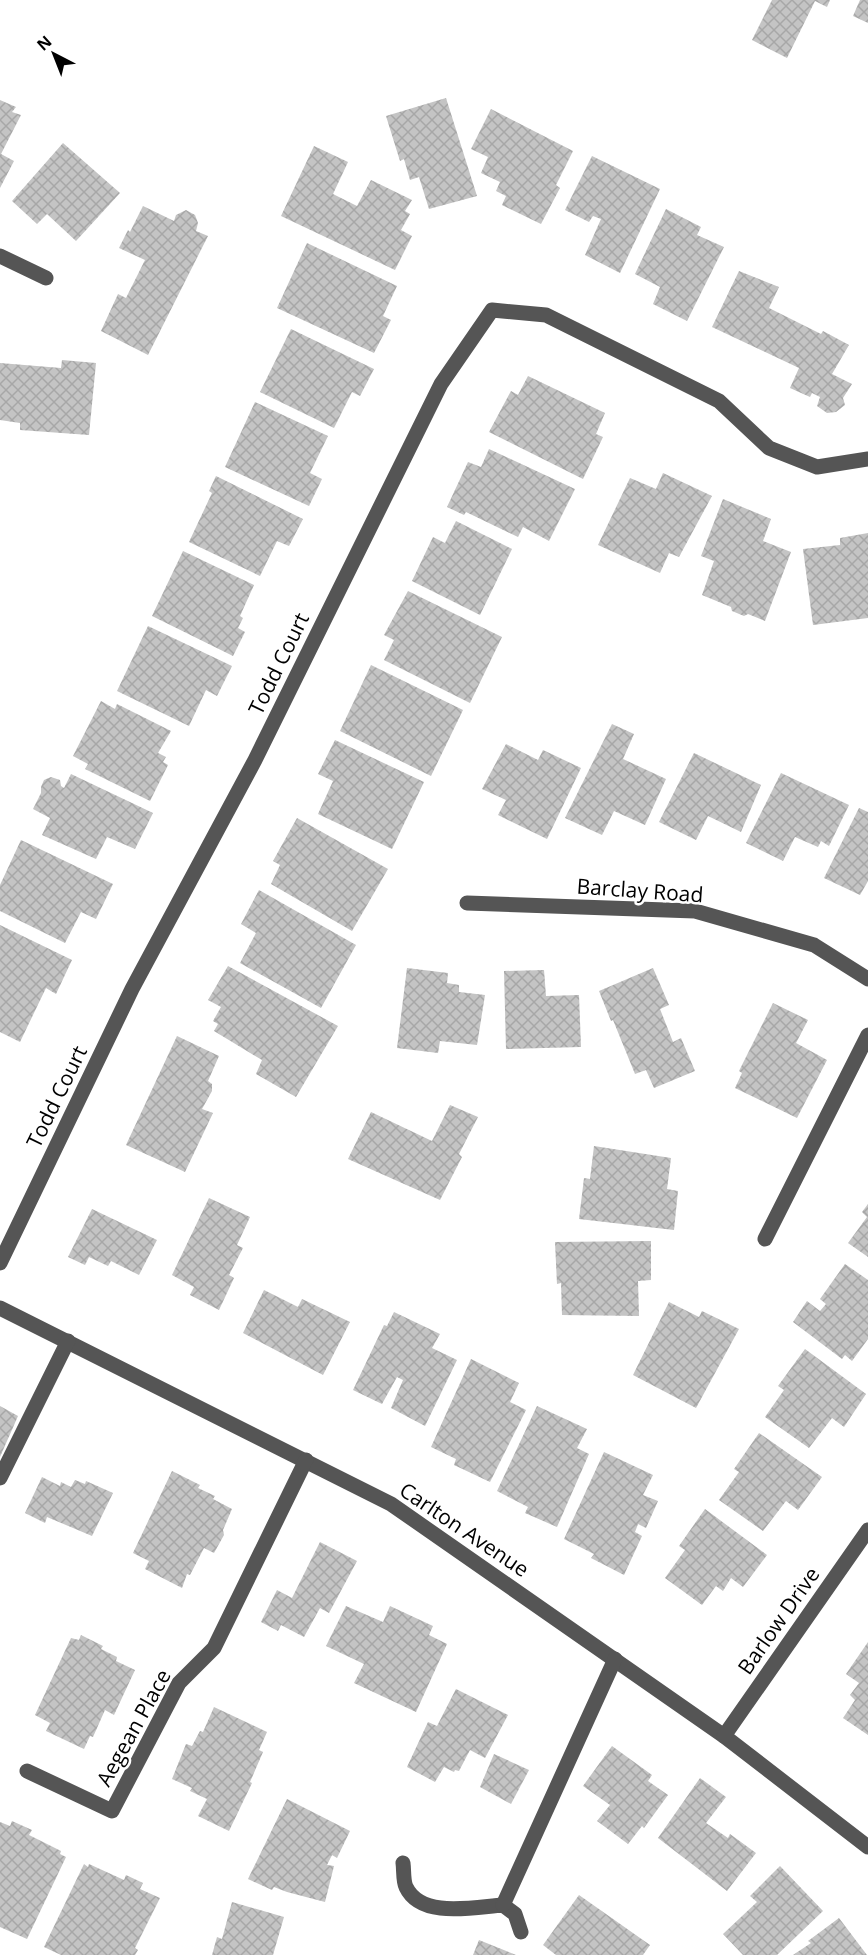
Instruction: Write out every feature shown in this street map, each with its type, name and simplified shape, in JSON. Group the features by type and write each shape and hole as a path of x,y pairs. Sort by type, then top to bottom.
{"street":[{"path":"0,256 46,278"},
{"name":"Todd Court","path":"0,1263 132,989 255,760 441,384 492,310 546,315 719,401 769,448 816,467 868,459"},
{"name":"Barclay Road","path":"467,903 695,912 814,945 868,980"},
{"path":"765,1239 868,1035"},
{"name":"Carlton Avenue","path":"0,1308 391,1504 724,1736 868,1847"},
{"path":"0,1478 68,1341"},
{"name":"Aegean Place","path":"27,1771 112,1810 178,1683 214,1648 306,1460"},
{"name":"Barlow Drive","path":"724,1736 868,1530"},
{"path":"503,1905 615,1659"},
{"path":"404,1863 405,1886 419,1903 451,1910 503,1905 515,1914 521,1932"}],"building":[{"path":"772,0 830,0 827,7 815,1 787,58 752,40"},
{"path":"860,0 868,0 868,23 853,16"},
{"path":"446,98 477,196 429,209 419,177 410,180 404,159 400,161 386,116"},
{"path":"0,100 16,107 12,112 21,115 1,154 14,161 0,188"},
{"path":"491,109 573,151 556,185 560,188 541,224 502,205 506,196 496,191 500,182 481,173 488,157 471,149"},
{"path":"63,143 120,193 76,241 47,214 37,224 12,201"},
{"path":"314,146 348,162 333,194 357,206 371,180 412,200 405,211 410,214 401,230 412,236 395,270 281,216"},
{"path":"592,156 660,189 620,273 585,255 601,219 593,216 589,222 565,210"},
{"path":"143,206 174,221 176,215 186,210 195,215 198,223 196,231 208,236 148,355 101,331 118,294 126,298 145,260 119,248"},
{"path":"666,209 701,227 697,235 724,247 687,321 653,304 660,287 635,274"},
{"path":"307,243 397,286 383,316 391,320 374,353 277,308"},
{"path":"739,271 779,287 769,308 849,345 832,374 852,384 843,398 845,405 836,412 827,413 817,406 820,397 812,393 810,397 790,388 799,368 712,327"},
{"path":"291,329 374,369 360,396 352,392 334,428 260,392"},
{"path":"62,360 96,363 89,435 20,430 20,423 0,420 0,363 61,368"},
{"path":"528,376 605,413 596,434 603,437 583,479 489,432 511,391 518,395"},
{"path":"255,402 328,436 310,473 322,479 309,506 225,467"},
{"path":"489,449 575,489 549,541 523,527 518,537 466,512 464,515 447,507 468,462 481,467"},
{"path":"663,473 712,496 679,557 669,553 660,573 598,545 630,478 656,489"},
{"path":"216,476 303,519 289,546 277,541 260,576 189,542 212,493 209,491"},
{"path":"723,499 771,519 763,541 791,552 765,621 748,614 744,616 732,611 731,607 702,595 714,561 701,556"},
{"path":"456,521 512,549 480,615 412,581 433,537 445,543"},
{"path":"868,533 868,618 813,625 803,549 840,545 840,538"},
{"path":"183,551 254,585 240,616 243,618 238,628 245,632 233,656 152,616"},
{"path":"408,591 502,637 470,703 384,660 394,640 384,635"},
{"path":"148,626 232,666 217,696 206,690 189,726 117,691"},
{"path":"371,665 463,710 431,776 340,731"},
{"path":"101,701 115,709 117,704 171,731 158,753 166,757 163,762 168,765 150,801 85,769 88,764 73,756"},
{"path":"612,724 634,734 623,759 666,779 645,825 614,811 602,835 565,818"},
{"path":"335,740 424,782 392,849 318,814 333,781 318,774"},
{"path":"506,744 538,760 543,750 581,768 547,839 498,815 506,800 482,789"},
{"path":"694,753 761,785 741,832 708,816 696,840 659,822"},
{"path":"781,773 849,805 829,846 821,841 818,847 795,837 783,861 746,843"},
{"path":"71,774 153,813 135,849 107,837 96,859 42,835 50,818 33,809 41,793 44,780 51,777 60,780 64,788"},
{"path":"859,808 868,812 868,881 860,895 824,878"},
{"path":"297,818 388,869 352,931 271,884 280,865 273,861"},
{"path":"21,840 113,884 96,919 81,912 65,943 0,911 0,885"},
{"path":"259,890 356,945 321,1008 240,963 256,933 241,924"},
{"path":"0,925 72,960 56,994 46,988 20,1042 0,1032"},
{"path":"228,966 338,1026 296,1097 256,1074 262,1060 214,1031 218,1024 213,1021 221,1007 208,1000"},
{"path":"407,968 448,973 447,983 459,985 459,992 485,995 477,1045 440,1041 438,1053 397,1048"},
{"path":"653,968 669,1005 660,1009 673,1042 681,1038 695,1071 654,1088 646,1070 635,1074 599,991"},
{"path":"544,970 546,996 579,995 581,1047 506,1049 504,971"},
{"path":"773,1003 808,1020 796,1043 827,1060 797,1118 735,1088 742,1073 739,1071"},
{"path":"177,1036 219,1056 208,1081 212,1084 212,1091 202,1109 213,1113 185,1172 126,1145"},
{"path":"450,1105 478,1117 459,1154 462,1157 440,1200 348,1159 371,1112 432,1141"},
{"path":"594,1146 671,1158 667,1189 678,1191 674,1230 579,1219 584,1178 590,1179"},
{"path":"209,1198 250,1217 237,1245 243,1248 229,1275 234,1278 219,1310 190,1295 194,1287 172,1275"},
{"path":"868,1204 868,1257 848,1243 867,1217 862,1212"},
{"path":"92,1209 157,1240 139,1275 111,1261 108,1266 89,1257 85,1265 68,1257"},
{"path":"651,1241 651,1280 638,1281 639,1316 562,1315 561,1283 557,1284 555,1242"},
{"path":"845,1264 868,1280 868,1339 852,1361 845,1355 842,1359 793,1322 807,1301 820,1311 826,1304 820,1299"},
{"path":"264,1290 298,1307 302,1299 350,1322 323,1375 243,1333"},
{"path":"669,1302 699,1317 702,1311 739,1329 696,1408 633,1375"},
{"path":"394,1312 440,1334 432,1348 457,1360 425,1426 391,1408 403,1380 397,1377 382,1404 353,1390 384,1325 387,1326"},
{"path":"805,1349 866,1394 844,1427 832,1418 809,1448 765,1417 784,1390 778,1386"},
{"path":"471,1359 519,1383 510,1402 526,1410 490,1482 454,1465 456,1459 431,1447"},
{"path":"0,1406 18,1416 0,1457"},
{"path":"537,1406 587,1429 577,1448 589,1454 557,1527 525,1513 528,1507 497,1491"},
{"path":"759,1433 822,1477 798,1510 786,1501 763,1531 719,1500 739,1472 734,1469"},
{"path":"604,1452 653,1475 643,1495 658,1501 646,1528 638,1524 635,1532 642,1536 624,1575 591,1558 594,1554 564,1539"},
{"path":"172,1471 200,1485 198,1488 215,1496 213,1499 232,1509 223,1530 224,1535 214,1553 204,1548 190,1575 187,1574 182,1588 145,1569 149,1561 133,1553"},
{"path":"42,1477 60,1486 61,1482 71,1487 75,1480 85,1484 86,1481 113,1493 92,1536 47,1517 45,1523 25,1513"},
{"path":"705,1509 767,1555 743,1587 731,1578 723,1591 716,1586 702,1605 665,1578 685,1550 679,1546"},
{"path":"320,1542 357,1561 329,1613 320,1608 304,1637 281,1625 278,1631 261,1622 277,1590 292,1598"},
{"path":"346,1606 383,1622 390,1606 433,1626 429,1635 447,1644 416,1712 354,1683 364,1664 326,1646"},
{"path":"81,1635 103,1646 101,1649 117,1657 116,1661 135,1670 114,1715 105,1710 93,1737 90,1736 84,1749 46,1731 50,1723 35,1715 71,1638 79,1640"},
{"path":"868,1642 868,1735 843,1718 855,1700 850,1695 859,1683 846,1674"},
{"path":"456,1689 508,1715 485,1758 470,1750 459,1771 454,1772 444,1767 435,1782 407,1767 428,1722 437,1726"},
{"path":"214,1707 267,1732 259,1750 263,1752 250,1782 252,1783 229,1831 198,1816 207,1799 190,1791 192,1788 172,1779 186,1744 192,1746 200,1731 203,1732"},
{"path":"612,1746 652,1775 648,1781 668,1795 644,1828 642,1826 628,1844 597,1821 610,1805 583,1786"},
{"path":"494,1754 529,1770 511,1804 480,1787"},
{"path":"700,1778 726,1797 706,1823 728,1838 730,1834 756,1853 727,1891 658,1838"},
{"path":"287,1799 350,1831 337,1858 332,1855 327,1865 334,1866 325,1902 274,1887 272,1890 248,1879"},
{"path":"12,1821 32,1830 29,1835 61,1851 60,1854 66,1857 27,1939 0,1927 0,1822 10,1826"},
{"path":"84,1864 88,1867 89,1864 124,1880 126,1875 143,1883 140,1889 160,1898 135,1948 138,1950 135,1955 61,1955 44,1947"},
{"path":"780,1866 823,1911 777,1955 743,1955 723,1934 757,1902 750,1896"},
{"path":"579,1895 650,1945 643,1955 556,1955 543,1945"},
{"path":"232,1902 284,1917 273,1955 212,1955 217,1937 222,1939"},
{"path":"839,1918 867,1955 793,1955 811,1943 808,1941"},
{"path":"479,1940 516,1955 473,1955"}]}
